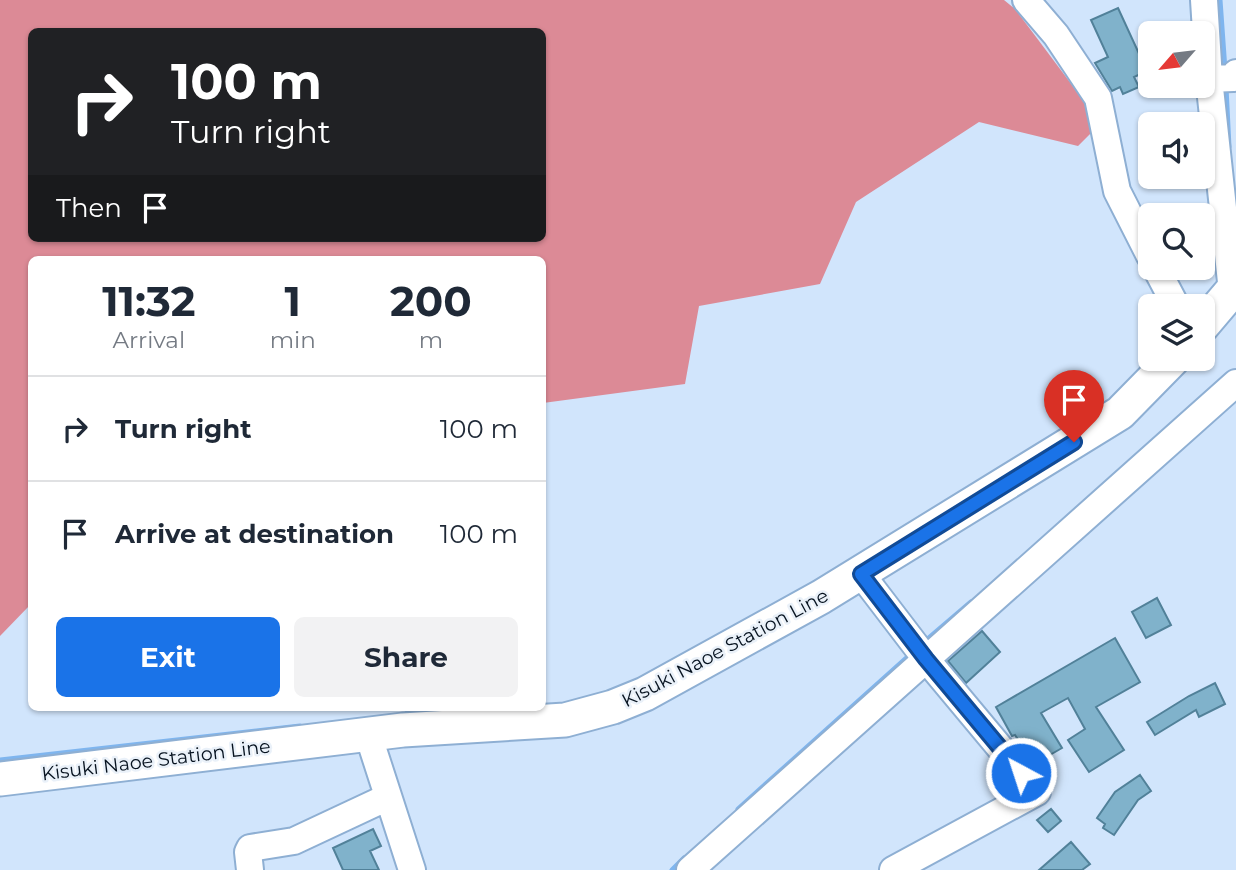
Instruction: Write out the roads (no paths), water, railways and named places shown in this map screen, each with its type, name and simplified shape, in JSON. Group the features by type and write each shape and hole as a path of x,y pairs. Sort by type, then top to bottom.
{"main road":[{"path":"1215,311 1234,289"},
{"name":"Kisuki Naoe Station Line","path":"0,779 368,734 512,724 591,715 646,694 861,574 1120,413 1161,371"}],"street":[{"path":"1026,0 1056,36 1098,98 1116,191 1138,233"},
{"path":"1204,0 1205,21"},
{"path":"1215,79 1233,78 1236,73"},
{"path":"1211,98 1234,289"},
{"path":"690,870 1236,383"},
{"path":"861,574 926,659 1037,792 893,870"},
{"path":"368,734 412,870"},
{"path":"250,870 250,848 294,841 388,797"}],"waterway":[{"path":"1220,0 1225,70"},
{"path":"1226,87 1229,147"},
{"path":"923,643 971,602"},
{"path":"738,809 913,652"},
{"path":"407,713 433,711"},
{"path":"0,760 300,726"},
{"path":"672,870 684,858"}]}
